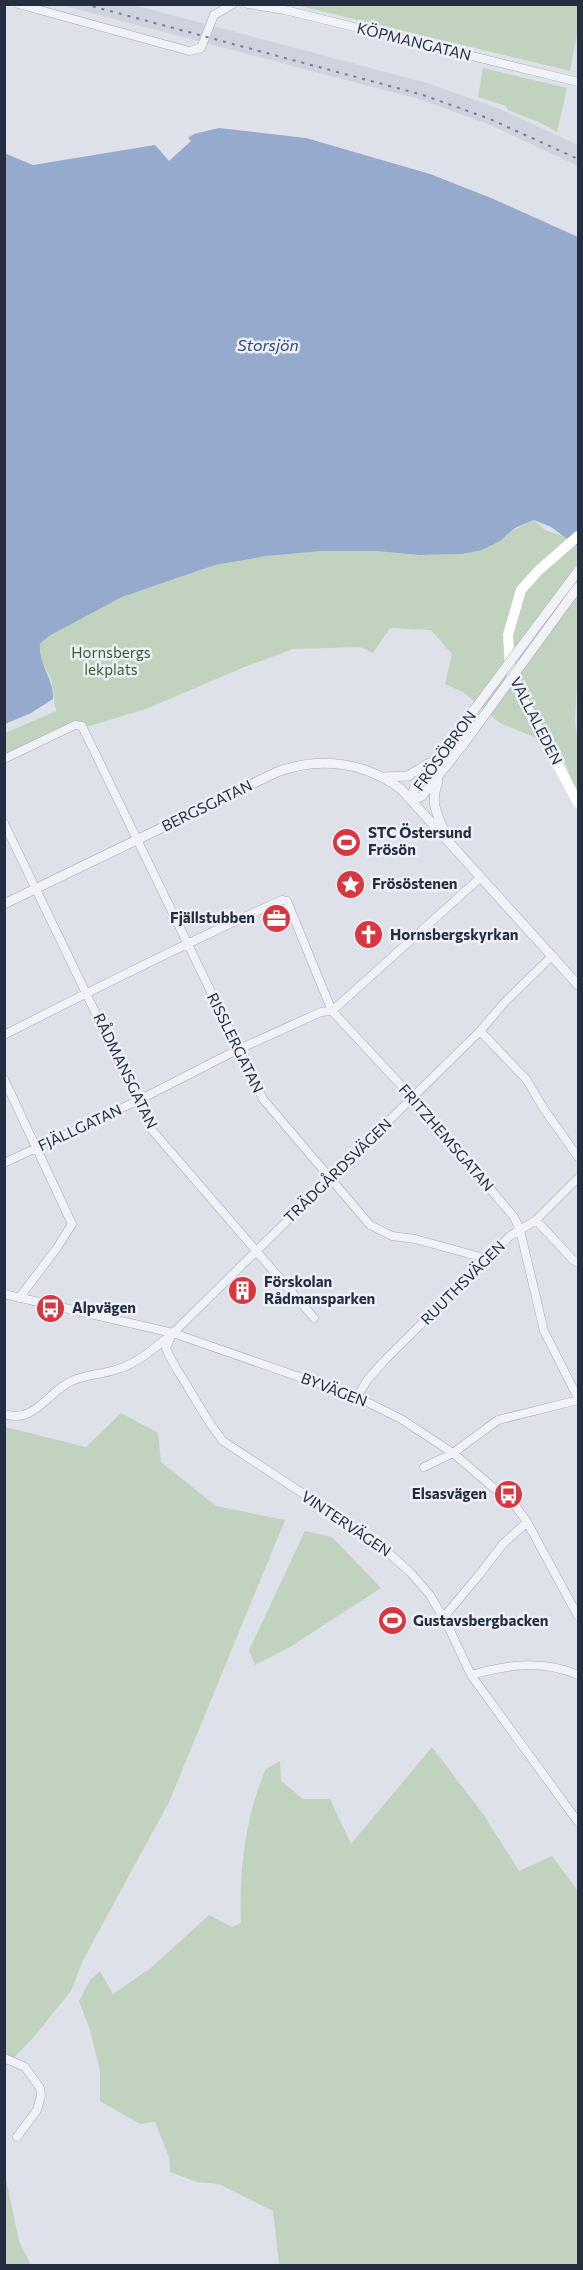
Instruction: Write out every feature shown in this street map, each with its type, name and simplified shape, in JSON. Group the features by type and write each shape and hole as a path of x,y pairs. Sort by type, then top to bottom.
{"main road":[{"name":"VALLALEDEN","path":"579,536 539,570 521,590 508,635 510,669 521,696 579,803"}],"street":[{"path":"18,4 189,51 201,48 214,15 233,4"},
{"name":"KÖPMANGATAN","path":"248,4 285,7 579,82"},
{"name":"FRÖSÖBRON","path":"412,800 414,789 579,571"},
{"name":"FRÖSÖBRON","path":"412,800 422,796 462,746 579,587"},
{"name":"RISSLERGATAN","path":"4,759 75,725 82,726 237,1050 263,1099 370,1225 392,1236 415,1239 488,1260"},
{"path":"384,777 415,774 440,755"},
{"name":"BERGSGATAN","path":"4,904 287,768 307,764 338,763 384,777 412,800 579,985"},
{"path":"440,773 433,796 448,841"},
{"name":"RÅDMANSGATAN","path":"4,823 152,1130 314,1318"},
{"name":"FJÄLLGATAN","path":"4,1163 139,1100 237,1050 321,1012 332,1011 481,877"},
{"name":"FRITZHEMSGATAN","path":"187,944 282,900 287,902 332,1011 412,1097 514,1217 520,1230 544,1331 579,1399"},
{"path":"4,1035 187,944"},
{"name":"TRÄDGÅRDSVÄGEN","path":"173,1333 480,1031 505,1002 552,956"},
{"path":"480,1031 526,1079 544,1109 579,1157"},
{"path":"4,1079 72,1224 20,1298"},
{"name":"RUUTHSVÄGEN","path":"357,1397 368,1379 385,1360 510,1236 536,1220 579,1178"},
{"path":"536,1220 573,1260 579,1263"},
{"name":"BYVÄGEN","path":"4,1294 173,1333 357,1397 401,1419 453,1453 517,1508 579,1616"},
{"path":"4,1414 13,1417 31,1414 68,1383 89,1375 119,1369 153,1349 173,1333"},
{"name":"VINTERVÄGEN","path":"173,1333 166,1348 172,1364 207,1422 223,1442 375,1541 410,1572 430,1595 449,1628 471,1675 579,1822"},
{"path":"424,1467 453,1453 498,1420 579,1399"},
{"path":"442,1618 503,1544 527,1522"},
{"path":"471,1675 500,1667 552,1665 579,1675"},
{"path":"4,2058 25,2067 40,2088 38,2110 17,2137"}],"shaded area":[{"path":"61,5 134,5 427,83 495,107 578,145 578,166 488,124 422,100"}],"green space":[{"path":"300,5 578,5 578,30 570,71"},
{"path":"483,68 567,88 557,132 508,110 506,106 478,97"},
{"name":"Hornsbergs lekplats","path":"534,520 545,530 578,541 578,662 575,722 578,739 578,792 559,747 500,723 463,692 445,684 452,654 431,630 390,628 373,653 360,647 293,649 146,709 76,730 75,726 5,758 5,733 56,711 51,679 39,655 40,644 49,636 122,597 215,565 267,556 322,551 376,551 419,555 462,554 500,541 512,531"},
{"path":"121,1413 158,1433 161,1462 216,1506 285,1520 169,1802 83,1960 71,1991 33,2038 5,2067 5,1427 86,1447"},
{"path":"305,1531 332,1537 381,1588 290,1647 255,1665 249,1650"},
{"path":"432,1747 483,1814 519,1871 552,1856 578,1891 578,2265 279,2265 273,2211 219,2184 197,2182 170,2172 169,2157 155,2122 140,2124 100,2101 100,2071 90,2030 79,2001 90,1980 100,1971 113,1994 152,1967 209,1915 232,1927 241,1923 242,1864 248,1825 266,1769 280,1761 281,1781 303,1799 330,1799 351,1844"},
{"path":"4,2170 19,2241 31,2265 5,2265"}],"water":[{"name":"Storsjön","path":"219,128 306,138 430,174 491,198 578,237 578,547 551,527 534,520 515,528 500,541 482,550 462,554 419,555 376,551 322,551 267,556 215,565 122,597 49,636 40,644 40,651 53,691 53,699 31,713 5,724 4,153 33,165 155,145 169,161 191,141 188,138 194,134"}],"railway":[{"path":"84,4 423,95 490,119 578,159"}],"place":[{"name":"STC Östersund Frösön","path":"347,842"},
{"name":"Frösöstenen","path":"351,884"},
{"name":"Fjällstubben","path":"276,918"},
{"name":"Hornsbergskyrkan","path":"369,935"},
{"name":"Förskolan Rådmansparken","path":"243,1291"},
{"name":"Alpvägen","path":"51,1308"},
{"name":"Elsasvägen","path":"508,1494"},
{"name":"Gustavsbergbacken","path":"392,1621"}]}
